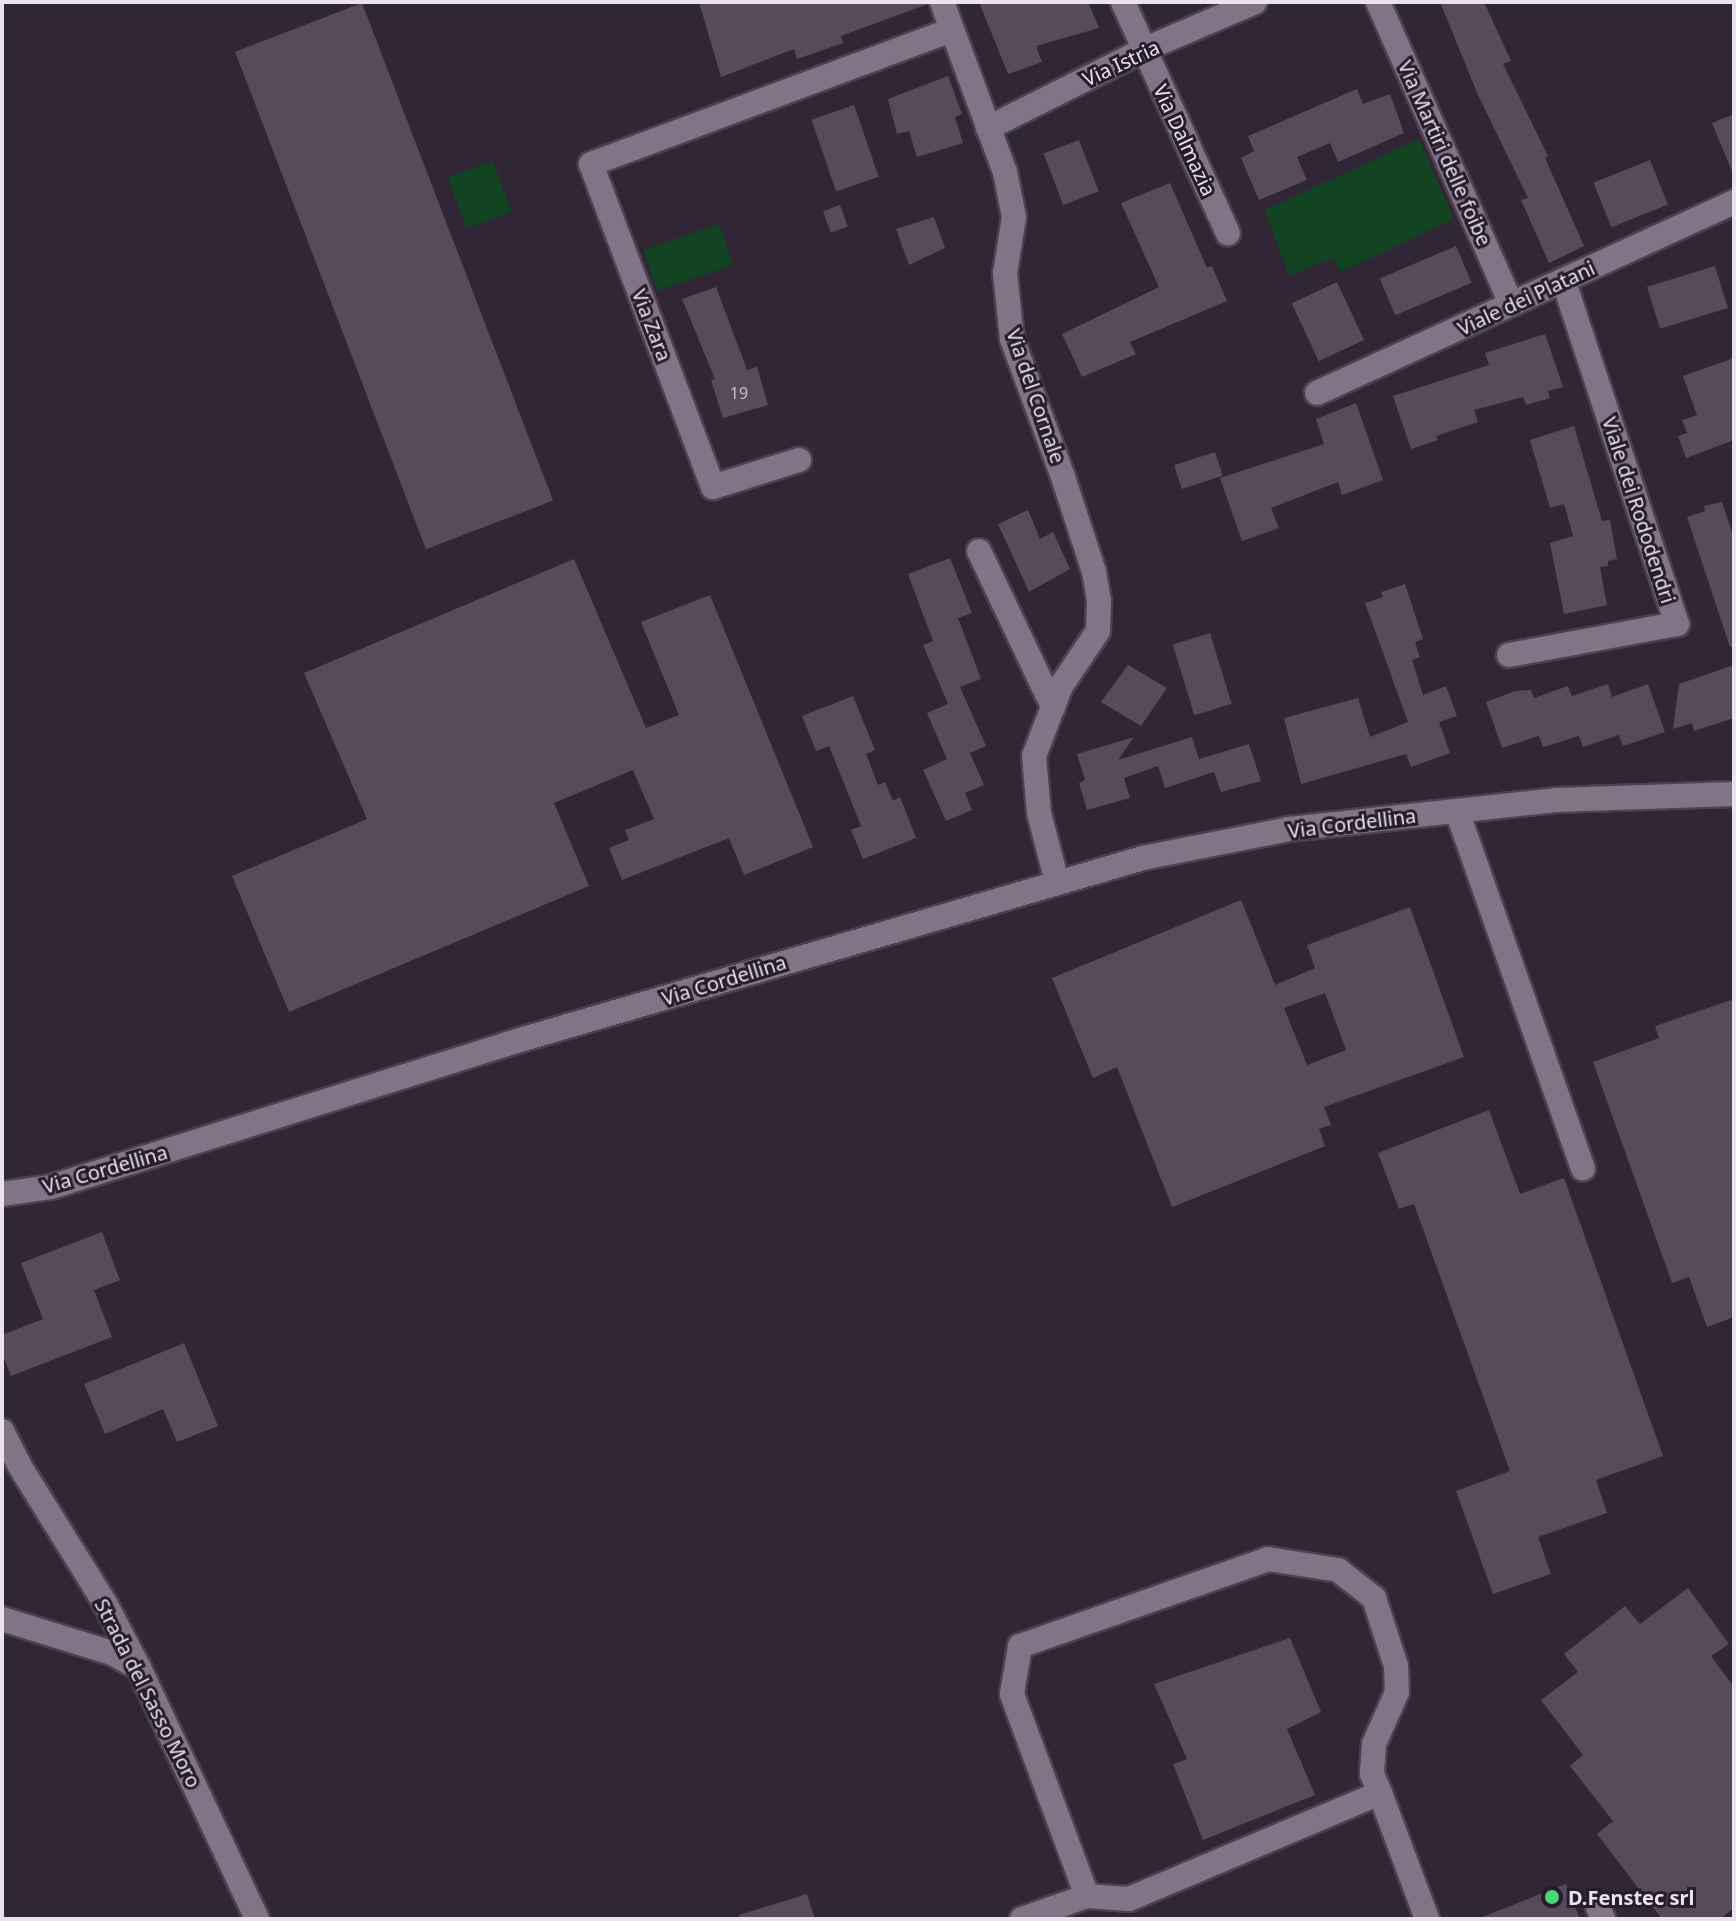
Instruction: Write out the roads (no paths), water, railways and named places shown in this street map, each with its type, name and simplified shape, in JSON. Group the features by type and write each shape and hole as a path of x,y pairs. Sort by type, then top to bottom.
{"street":[{"name":"Via del Cornale","path":"942,2 1005,172 1014,217 1005,273 1012,339 1063,477 1094,572 1099,601 1098,631 1061,686 1034,756 1034,784 1057,882"},
{"name":"Via Dalmazia","path":"1123,2 1228,233"},
{"name":"Via Istria","path":"988,128 1144,50 1255,2"},
{"name":"Via Martiri delle foibe","path":"1378,2 1511,304"},
{"name":"Via Zara","path":"799,460 713,487 591,164 951,30"},
{"name":"Viale dei Platani","path":"1317,393 1734,202"},
{"name":"Viale dei Rododendri","path":"1509,655 1677,624 1563,280"},
{"path":"979,551 1053,707"},
{"name":"Via Cordellina","path":"2,1194 51,1187 520,1040 1143,858 1289,829 1555,800 1734,794"},
{"path":"1457,811 1583,1168"},
{"name":"Strada del Sasso Moro","path":"2,1431 19,1465 106,1605 139,1668 257,1919"},
{"path":"1087,1896 1012,1694 1020,1646 1268,1559 1338,1570 1374,1598 1396,1666 1397,1692 1374,1744 1372,1774 1427,1919"},
{"path":"2,1619 112,1653 139,1668"},
{"path":"1022,1919 1087,1896 1129,1899 1380,1793"}],"place":[{"name":"D.Fenstec srl","path":"1552,1897"}]}
